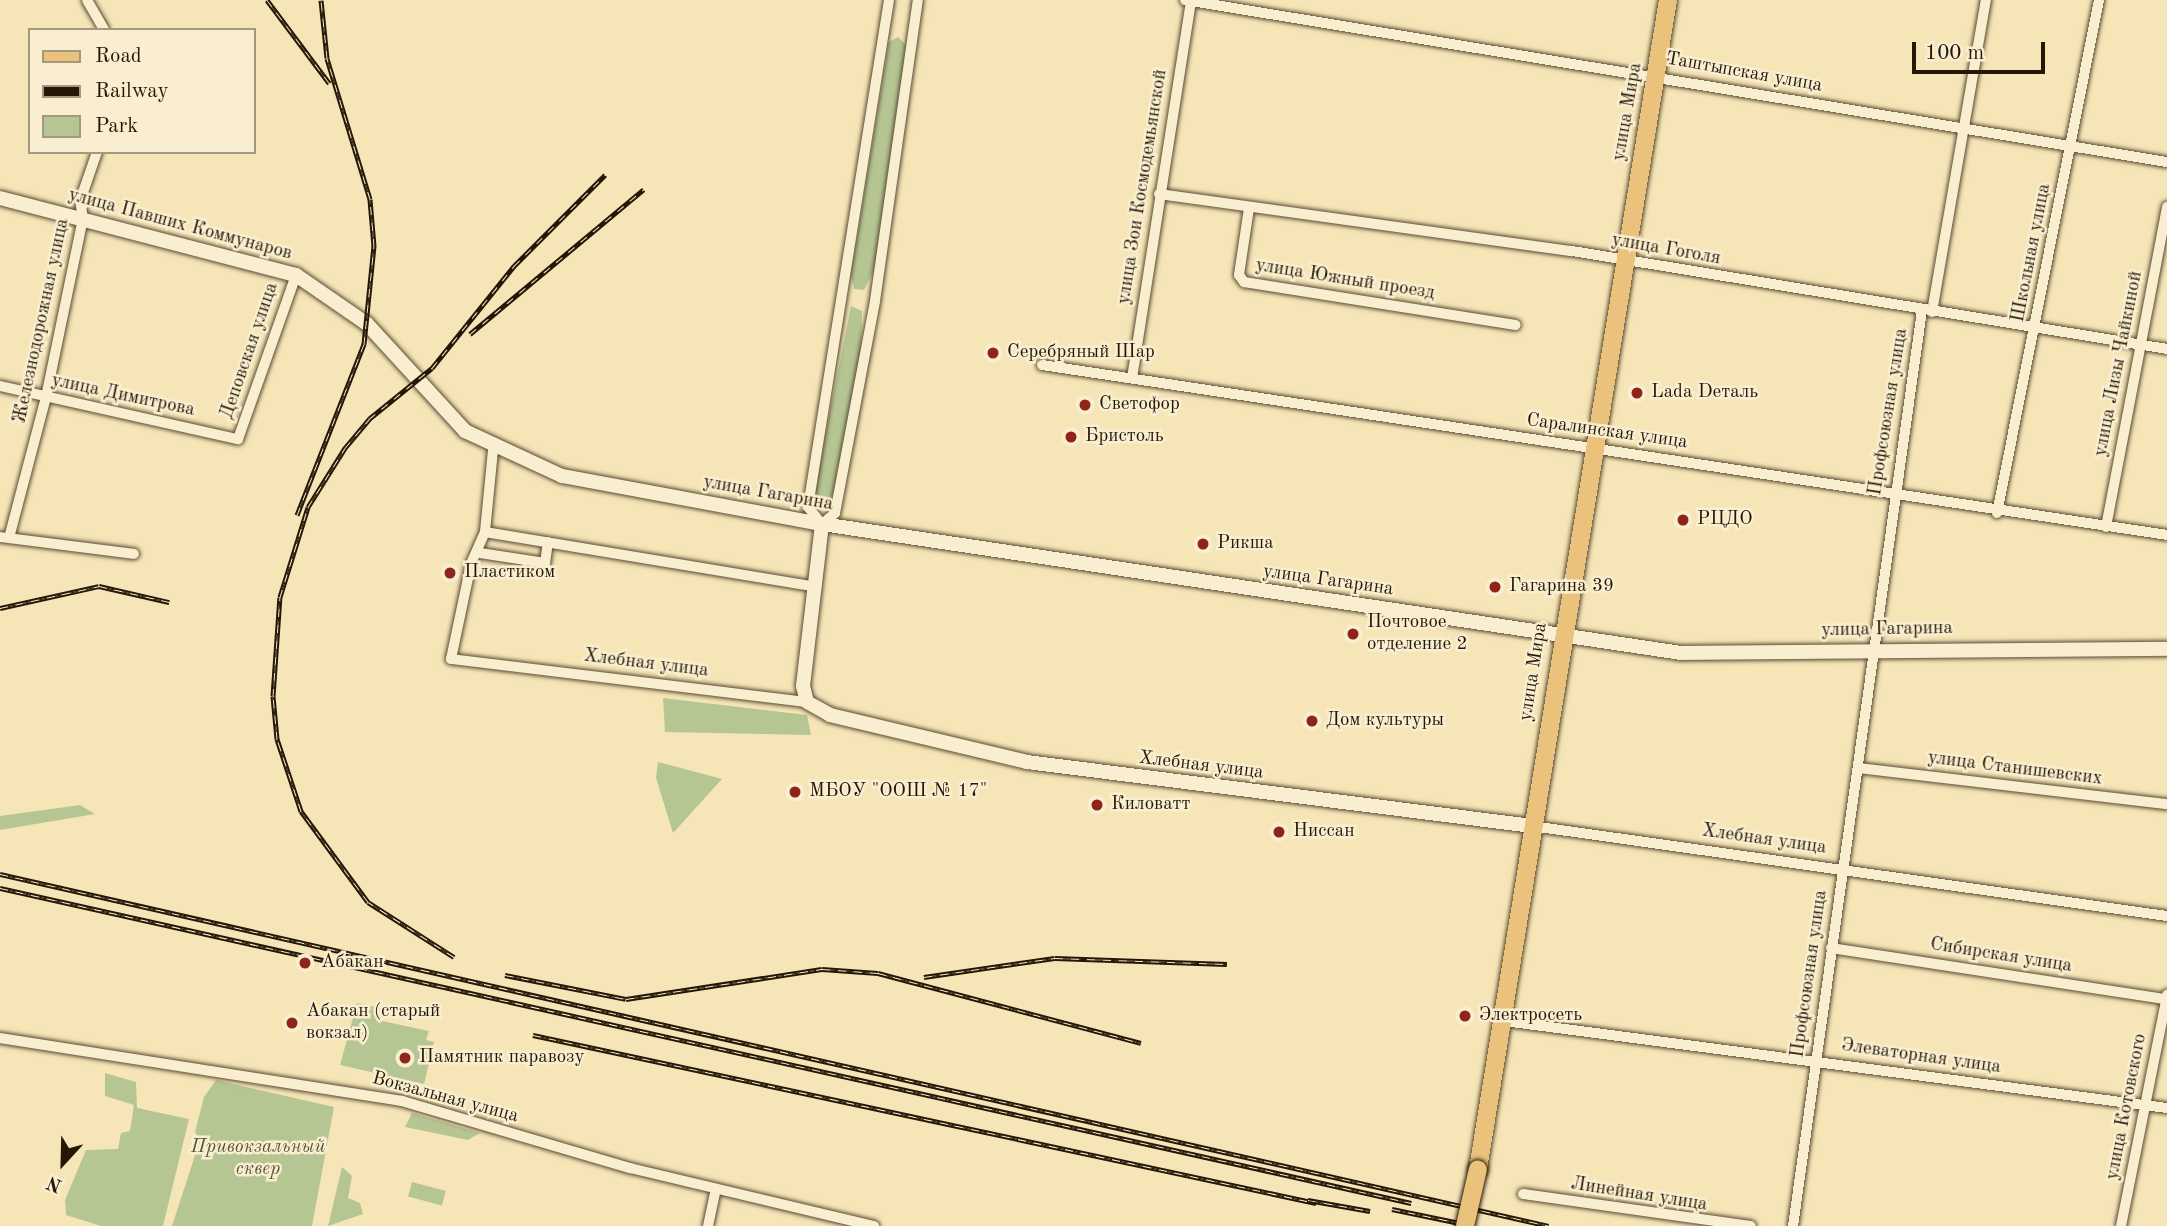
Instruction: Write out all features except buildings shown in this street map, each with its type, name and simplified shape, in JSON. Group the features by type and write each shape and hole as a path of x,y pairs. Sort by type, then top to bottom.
{"main road":[{"name":"улица Мира","path":"1465,1226 1478,1169 1504,1021 1561,636 1668,0"}],"street":[{"path":"87,0 103,28"},
{"path":"822,524 808,507 888,0"},
{"path":"807,702 803,686 822,524 835,513 875,300 918,0"},
{"name":"Профсоюзная улица","path":"1793,1226 1842,870 1859,768 1894,494 1927,311 1965,128 1986,0"},
{"name":"Школьная улица","path":"1997,513 2099,0"},
{"name":"Таштыпская улица","path":"1188,1 2167,162"},
{"name":"улица Зои Космодемьянской","path":"1132,378 1188,1"},
{"name":"Железнодорожная улица","path":"4,538 46,397 83,219 80,201 96,154"},
{"name":"улица Гоголя","path":"1158,194 1624,261 2167,349"},
{"name":"улица Павших Коммунаров","path":"0,198 296,275 367,324 439,409 494,450"},
{"name":"улица Лизы Чайкиной","path":"2106,527 2167,207"},
{"name":"улица Южный проезд","path":"1249,208 1239,275 1244,282 1516,325"},
{"name":"Деповская улица","path":"238,439 296,275"},
{"name":"Саралинская улица","path":"1042,365 1894,494 1997,513 2167,535"},
{"name":"улица Димитрова","path":"0,386 238,439"},
{"name":"улица Гагарина","path":"494,450 562,476 822,524 1681,653 1873,649 2167,649"},
{"name":"Хлебная улица","path":"494,450 485,532 480,553 471,564 451,659 807,702 850,721 1027,762 1532,826 2167,916"},
{"path":"485,532 816,587"},
{"path":"4,538 134,554"},
{"path":"480,553 545,563 548,542"},
{"name":"улица Станишевских","path":"1859,768 2167,804"},
{"name":"Сибирская улица","path":"1831,948 2167,997"},
{"name":"улица Котовского","path":"2121,1226 2167,997"},
{"name":"Элеваторная улица","path":"1504,1021 2167,1108"},
{"name":"Вокзальная улица","path":"0,1038 402,1101 716,1189 874,1226"},
{"path":"709,1221 716,1189"},
{"name":"Линейная улица","path":"1523,1194 1751,1226"}],"green space":[{"path":"898,37 907,46 875,268 864,290 854,289 851,275 889,42"},
{"path":"851,306 862,311 861,354 834,494 821,507 814,492"},
{"path":"663,698 807,715 811,735 665,732"},
{"path":"658,762 722,779 673,833 656,778"},
{"path":"80,805 95,814 0,830 0,816"},
{"path":"357,1003 384,1009 382,1021 429,1031 426,1040 434,1042 424,1084 340,1065"},
{"path":"105,1073 136,1082 137,1108 189,1119 163,1226 101,1226 66,1215 65,1200 86,1150 118,1149 121,1133 130,1131 134,1105 105,1096"},
{"name":"Привокзальный сквер","path":"216,1080 334,1107 312,1226 172,1226 200,1140 195,1132 204,1097"},
{"path":"412,1113 480,1133 468,1140 405,1127"},
{"path":"342,1167 352,1176 348,1198 360,1203 363,1214 328,1226"},
{"path":"412,1182 446,1191 442,1206 408,1196"}],"railway":[{"path":"267,0 329,83"},
{"path":"297,515 364,344 374,246 370,199 327,58 321,0"},
{"path":"454,957 368,902 301,811 277,739 273,696 280,597 308,507 345,448 369,419 432,368 514,266 605,175"},
{"path":"470,334 644,189"},
{"path":"0,608 99,586 169,602"},
{"path":"0,874 1549,1226"},
{"path":"0,888 1411,1203"},
{"path":"924,977 1055,958 1227,964"},
{"path":"505,975 626,999 822,969 878,973 1141,1043"},
{"path":"533,1035 1316,1203"},
{"path":"1308,1200 1370,1211"},
{"path":"1392,1209 1474,1226"}],"place":[{"name":"Серебряный Шар","path":"993,353"},
{"name":"Lada Dеталь","path":"1637,393"},
{"name":"Светофор","path":"1085,405"},
{"name":"Бристоль","path":"1071,437"},
{"name":"РЦДО","path":"1683,520"},
{"name":"Рикша","path":"1203,544"},
{"name":"Пластиком","path":"450,573"},
{"name":"Гагарина 39","path":"1495,587"},
{"name":"Почтовое отделение 2","path":"1353,634"},
{"name":"Дом культуры","path":"1312,721"},
{"name":"МБОУ \"ООШ № 17\"","path":"795,792"},
{"name":"Киловатт","path":"1097,805"},
{"name":"Ниссан","path":"1279,832"},
{"name":"Абакан","path":"305,963"},
{"name":"Электросеть","path":"1465,1016"},
{"name":"Абакан (старый вокзал)","path":"292,1023"},
{"name":"Памятник паравозу","path":"405,1058"}]}
